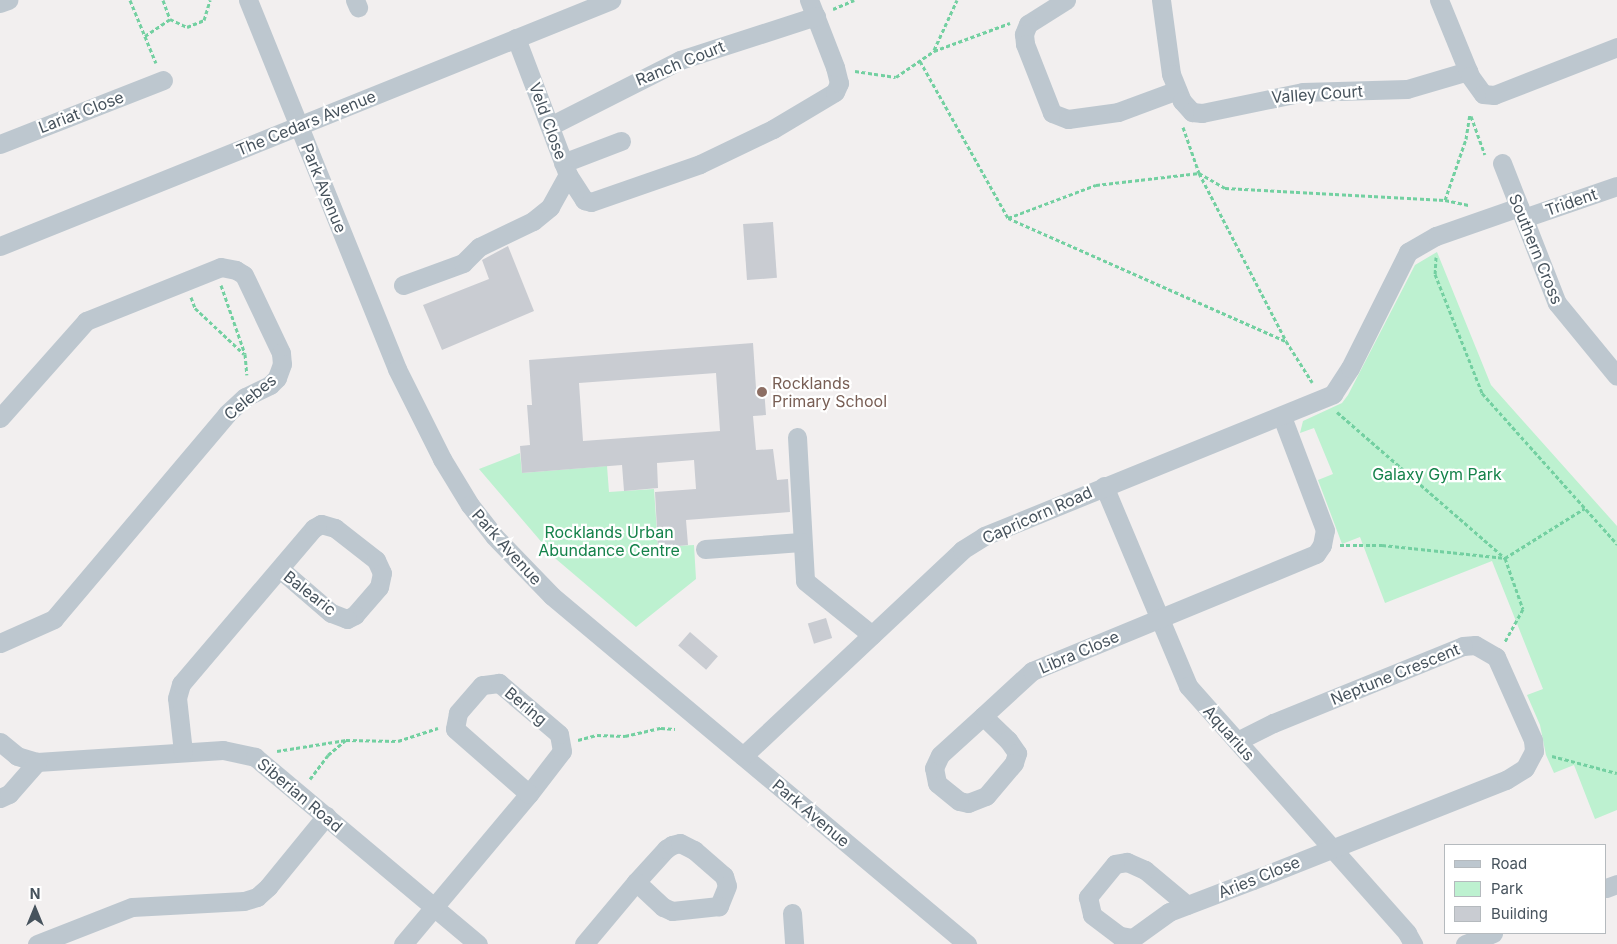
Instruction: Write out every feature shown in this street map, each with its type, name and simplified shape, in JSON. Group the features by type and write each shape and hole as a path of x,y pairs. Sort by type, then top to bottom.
{"street":[{"path":"0,3 8,0"},
{"name":"Park Avenue","path":"248,0 398,369 438,451 470,505 494,536 552,596 966,944"},
{"name":"The Cedars Avenue","path":"0,246 611,0"},
{"path":"1066,0 1028,24 1024,34 1025,44 1048,108 1057,116 1068,119 1118,112 1177,90"},
{"path":"1440,0 1468,71 1478,90 1494,94 1617,47"},
{"path":"1165,1 1167,54 1177,90 1192,112"},
{"path":"621,141 565,169 584,200 591,202 700,164 828,97 838,88 835,67 813,8"},
{"name":"Ranch Court","path":"550,126 663,67 813,8"},
{"name":"Veld Close","path":"403,285 463,263 475,249 542,216 565,169 516,38"},
{"name":"Valley Court","path":"1192,112 1202,113 1303,92 1407,89 1468,71"},
{"name":"Lariat Close","path":"0,144 163,80"},
{"name":"Southern Cross","path":"1494,161 1522,213 1557,303 1617,376"},
{"name":"Trident","path":"1522,213 1617,186"},
{"name":"Capricorn Road","path":"743,756 962,550 984,536 1104,486 1324,400 1333,394 1350,368 1401,261 1420,243 1436,236 1522,213"},
{"name":"Celebes","path":"0,643 54,619 227,414 245,397 270,385 277,378 282,364 281,353 244,275 226,267 216,268"},
{"path":"0,418 86,321 216,268"},
{"path":"1159,618 1308,559 1322,545 1325,530 1282,417"},
{"path":"797,437 801,542 805,581 809,587 872,635"},
{"name":"Aquarius","path":"1104,486 1188,686 1407,933 1413,944"},
{"name":"Balearic","path":"183,752 177,698 181,684 314,528 320,524 335,528 376,560 382,573 379,587 355,615 347,618 331,613 280,569"},
{"path":"705,549 801,542"},
{"name":"Libra Close","path":"983,716 1008,740 1016,753 1014,763 986,796 968,803 959,801 937,783 934,768 940,754 1037,668 1159,618"},
{"name":"Neptune Crescent","path":"1237,741 1272,723 1464,646 1484,648 1496,657"},
{"path":"1331,848 1506,780 1525,768 1534,751 1533,740 1496,657"},
{"name":"Bering","path":"454,723 458,713 482,685 494,682 559,734 563,744"},
{"path":"454,723 461,737 529,794"},
{"name":"Siberian Road","path":"0,742 17,756 37,762 223,750 255,757 478,944"},
{"path":"403,944 559,757 563,744"},
{"path":"0,798 9,794 37,762"},
{"path":"37,944 132,907 244,901 256,896 268,887 326,816"},
{"path":"584,944 636,882 666,849 680,844 694,850 724,876 727,886 718,906 672,911 663,907 636,882"},
{"name":"Aries Close","path":"1187,906 1145,870 1127,862 1116,864 1088,897 1092,915 1128,938 1139,936 1169,912 1187,906 1331,848"},
{"path":"792,913 794,944"},
{"path":"1465,944 1490,934"}],"path":[{"path":"130,0 163,80"},
{"path":"163,0 170,19 187,27 204,20 210,0"},
{"path":"813,8 854,0"},
{"path":"934,51 957,0"},
{"path":"145,36 170,19"},
{"path":"835,67 896,77 934,51 1004,22 1028,24"},
{"path":"920,61 1008,218 1286,341"},
{"path":"1008,218 1096,185 1198,173 1226,188 1445,200 1466,139 1470,114 1478,90"},
{"path":"1192,112 1181,123 1198,173 1286,341 1324,400 1505,558 1523,609 1496,657"},
{"path":"1470,114 1494,161"},
{"path":"1436,236 1435,274 1482,393 1617,544"},
{"path":"216,268 245,354 248,386 245,397"},
{"path":"184,281 195,308 245,354"},
{"path":"1322,545 1382,545 1505,558 1585,508"},
{"path":"255,757 297,746 346,740 398,741 454,723"},
{"path":"563,744 597,736 625,736 661,728 675,729"},
{"path":"299,794 328,754 346,740"},
{"path":"1534,751 1617,773"}],"green space":[{"name":"Galaxy Gym Park","path":"1437,252 1491,385 1617,526 1617,810 1595,819 1574,765 1554,773 1546,755 1540,725 1527,695 1543,689 1492,561 1385,603 1360,537 1342,544 1318,480 1333,474 1314,428 1300,433 1303,421 1342,403 1348,395 1415,265"},
{"name":"Rocklands Urban Abundance Centre","path":"520,453 522,473 607,466 609,492 654,489 658,547 694,545 696,579 636,627 556,559 479,469"}],"building":[{"path":"773,222 777,278 747,280 743,224"},
{"path":"508,246 534,311 442,350 423,305 489,279 482,260"},
{"path":"753,343 756,388 764,388 766,415 753,416 756,450 773,449 777,480 788,479 790,512 686,520 688,545 658,548 655,492 696,489 694,460 657,463 658,488 624,491 622,465 522,473 520,446 530,445 527,405 532,405 529,360","holes":["716,373 720,431 583,441 579,383"]},
{"path":"826,618 832,638 814,644 808,624"},
{"path":"690,632 718,656 706,670 678,646"}],"place":[{"name":"Rocklands Primary School","path":"762,392"}]}
